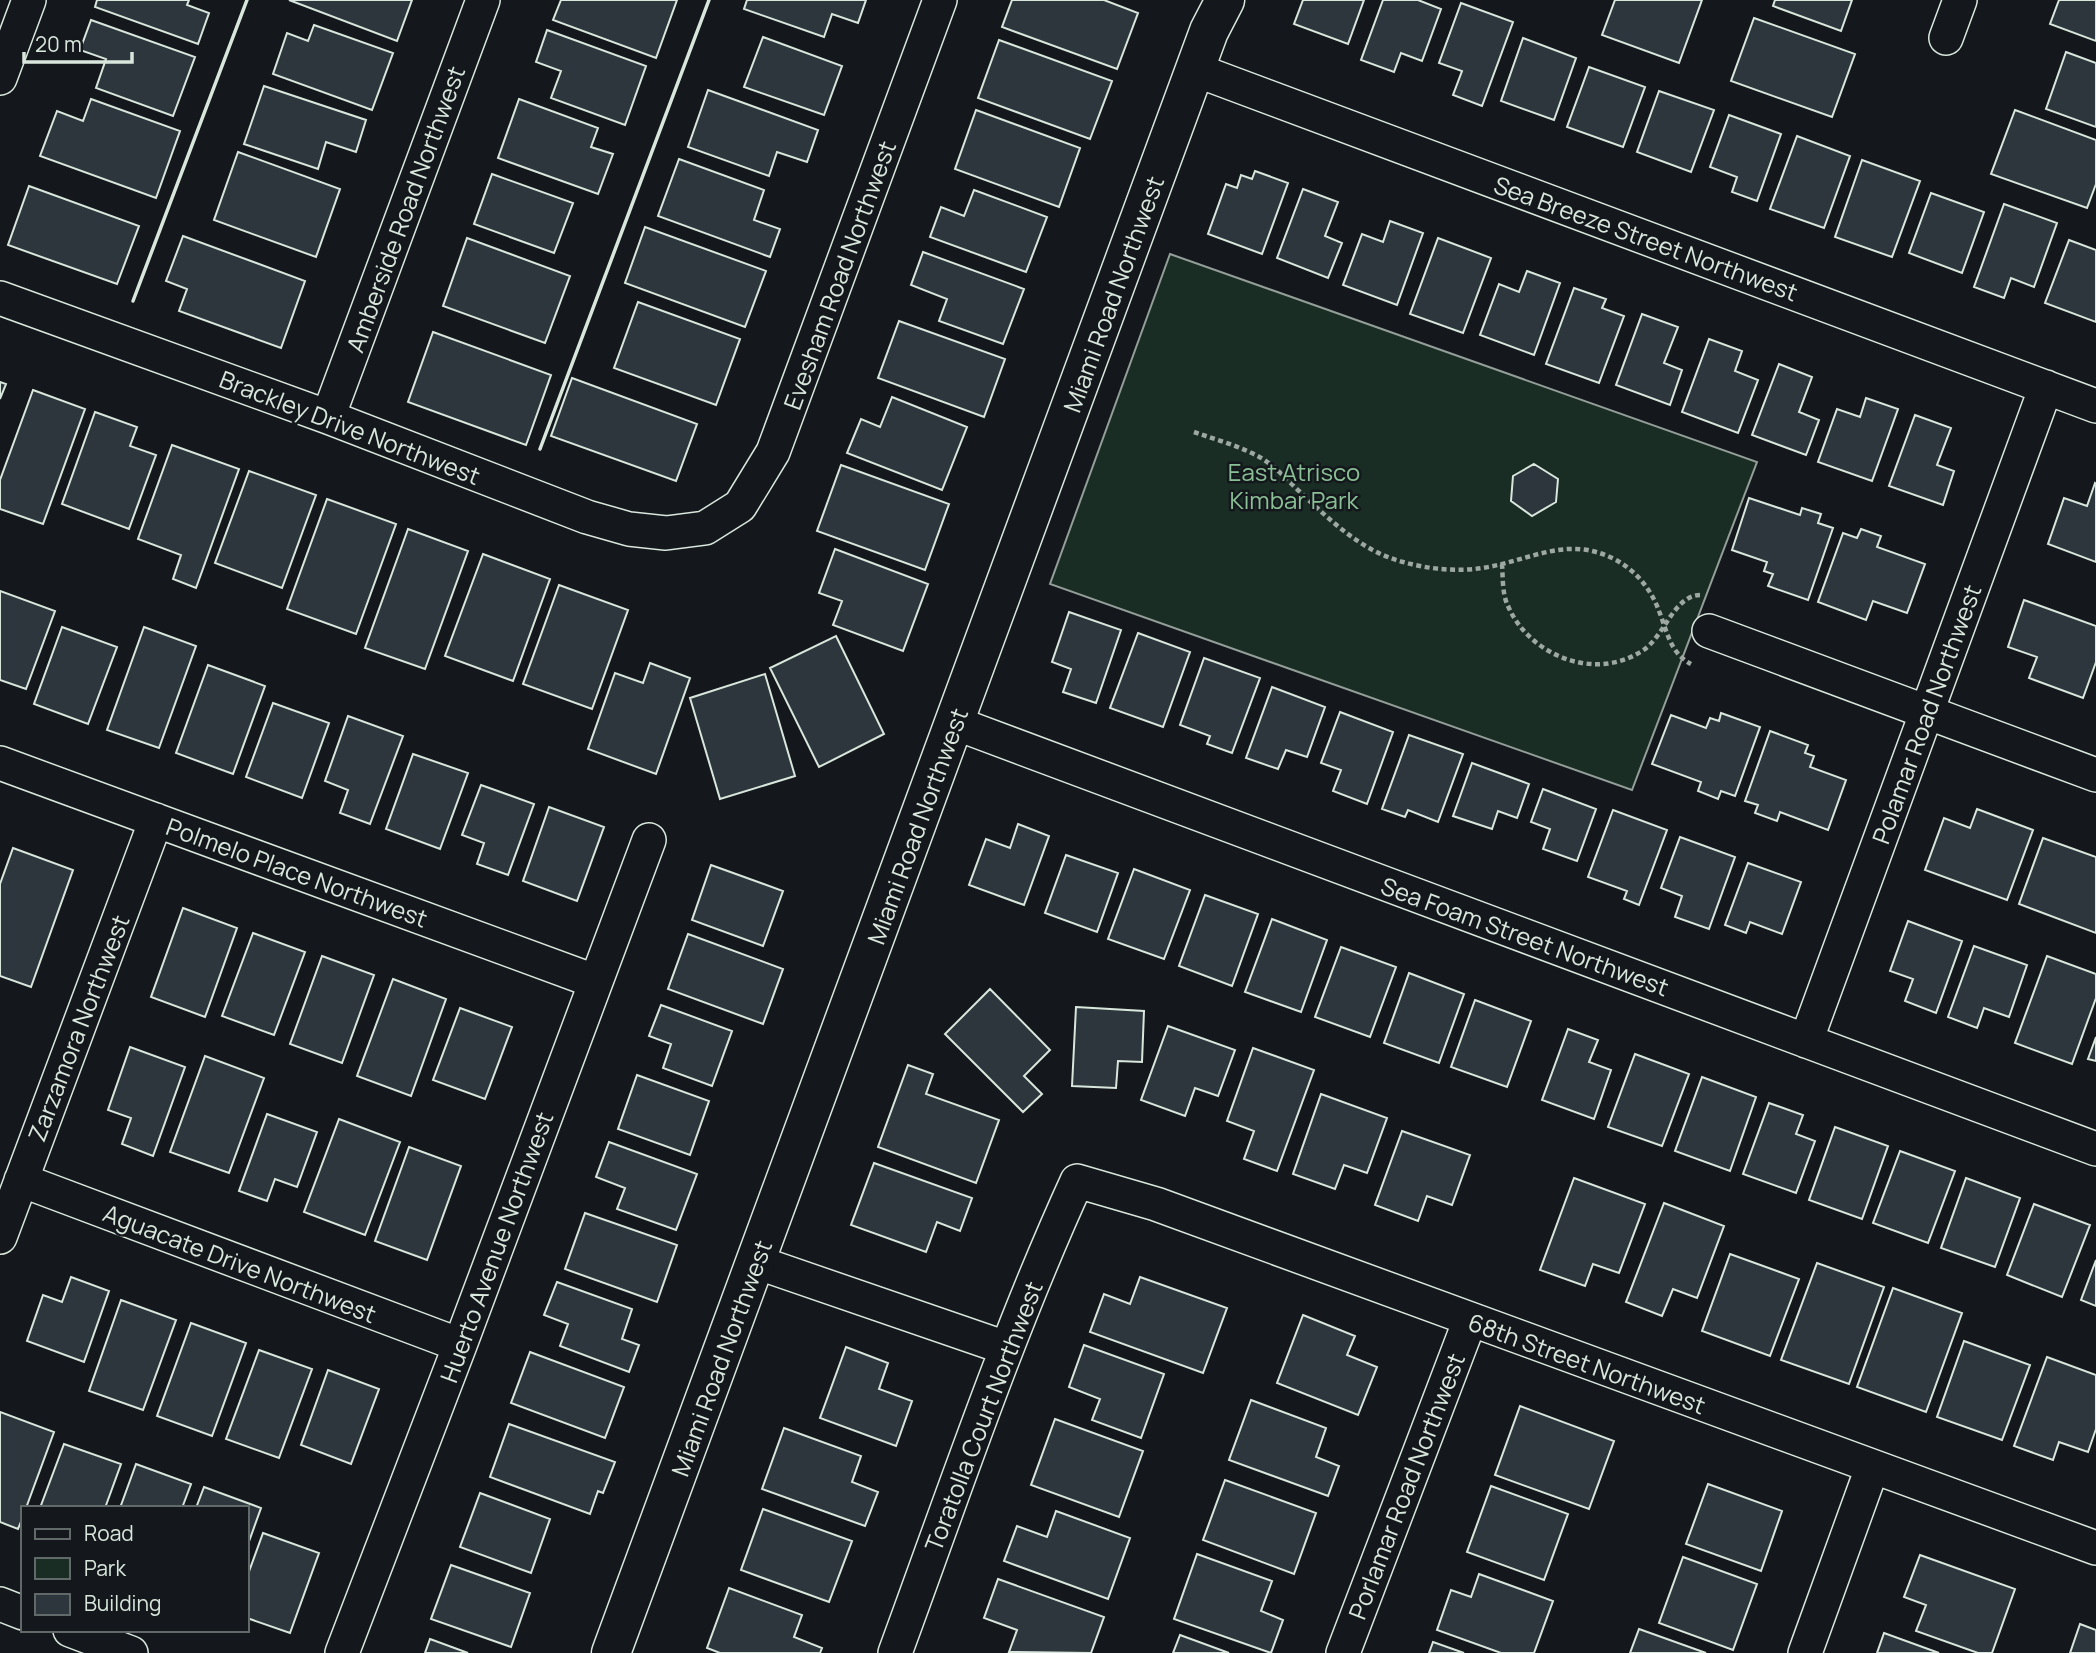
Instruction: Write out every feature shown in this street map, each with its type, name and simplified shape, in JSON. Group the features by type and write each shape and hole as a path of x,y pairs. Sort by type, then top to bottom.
{"street":[{"path":"0,78 29,0"},
{"name":"Amberside Road Northwest","path":"328,417 483,0"},
{"name":"Evesham Road Northwest","path":"705,528 740,506 773,452 940,0"},
{"name":"Miami Road Northwest","path":"611,1653 1209,31 1225,0"},
{"path":"1946,38 1960,0"},
{"name":"Sea Breeze Street Northwest","path":"1196,70 2096,406"},
{"name":"Brackley Drive Northwest","path":"0,298 328,417 587,517 629,529 666,533 705,528"},
{"name":"Polamar Road Northwest","path":"1806,1041 2046,387"},
{"path":"1709,631 2096,775"},
{"name":"Sea Foam Street Northwest","path":"955,723 2096,1149"},
{"name":"Polmelo Place Northwest","path":"0,763 594,981"},
{"name":"Zarzamora Northwest","path":"0,1237 156,820"},
{"name":"Huerto Avenue Northwest","path":"342,1653 649,840"},
{"name":"Aguacate Drive Northwest","path":"21,1180 460,1345"},
{"name":"68th Street Northwest","path":"1077,1181 1156,1204 2096,1548"},
{"name":"Toratolla Court Northwest","path":"895,1653 1006,1348 1051,1236 1077,1181"},
{"path":"756,1262 1006,1348"},
{"name":"Porlamar Road Northwest","path":"1343,1653 1470,1320"},
{"path":"1805,1653 1872,1468"},
{"path":"0,1604 21,1612"},
{"path":"75,1632 131,1653"}],"path":[{"path":"1194,432 1265,460 1343,531 1363,545 1401,562 1428,567 1482,568 1568,547 1593,551 1615,559 1642,580 1659,610 1676,652 1685,661 1698,667"},
{"path":"1502,564 1506,603 1519,627 1544,650 1576,663 1605,665 1624,660 1653,643 1677,606 1695,595 1712,595"}],"green space":[{"name":"East Atrisco Kimbar Park","path":"1170,254 1757,462 1632,790 1050,584"}],"building":[{"path":"97,0 189,0 187,5 209,13 198,44 95,7"},
{"path":"289,0 412,0 397,41"},
{"path":"561,0 677,0 656,58 553,20"},
{"path":"747,0 866,0 858,23 832,14 824,37 744,9"},
{"path":"1012,0 1104,0 1138,13 1117,69 1002,27"},
{"path":"1303,0 1364,0 1348,44 1294,24"},
{"path":"1383,0 1418,0 1441,9 1422,61 1401,53 1394,72 1361,60"},
{"path":"1615,0 1702,0 1679,63 1602,35"},
{"path":"1775,0 1852,0 1841,31 1773,6"},
{"path":"2059,0 2096,0 2096,41 2050,24"},
{"path":"1461,3 1513,22 1482,106 1453,95 1462,71 1439,63"},
{"path":"1754,18 1855,54 1832,117 1731,81"},
{"path":"91,20 195,57 173,116 96,88 106,59 80,50"},
{"path":"314,25 393,53 372,110 273,74 287,33 308,41"},
{"path":"547,30 646,66 625,125 551,98 561,71 536,62"},
{"path":"763,37 842,66 824,115 744,87"},
{"path":"1523,38 1576,58 1554,120 1501,101"},
{"path":"999,40 1112,81 1090,139 978,98"},
{"path":"2066,52 2096,63 2096,127 2046,109"},
{"path":"1589,67 1645,87 1623,147 1567,127"},
{"path":"264,86 366,120 356,152 326,142 318,169 244,144"},
{"path":"708,90 818,130 807,162 777,152 769,176 688,147"},
{"path":"1659,91 1714,110 1691,172 1637,152"},
{"path":"91,99 180,131 156,198 40,156 57,111 83,121"},
{"path":"519,99 598,128 591,147 613,154 598,194 498,158"},
{"path":"976,110 1080,148 1059,207 955,169"},
{"path":"2015,110 2096,140 2096,184 2087,208 1991,174"},
{"path":"1729,115 1781,134 1757,201 1732,192 1737,177 1710,167"},
{"path":"1797,136 1850,156 1824,228 1770,209"},
{"path":"238,152 340,189 316,257 214,220"},
{"path":"679,159 764,190 754,220 780,229 770,257 658,216"},
{"path":"1862,160 1920,181 1892,257 1835,237"},
{"path":"1255,171 1288,183 1262,254 1208,234 1226,184 1237,188 1241,175 1252,179"},
{"path":"492,174 573,203 554,253 474,224"},
{"path":"29,186 139,226 117,284 8,245"},
{"path":"1303,189 1338,202 1325,236 1342,243 1328,278 1277,258"},
{"path":"974,190 1047,217 1026,272 930,237 941,207 964,216"},
{"path":"1931,193 1984,212 1962,273 1909,253"},
{"path":"2004,204 2057,223 2034,287 2011,278 2004,298 1974,287"},
{"path":"1390,221 1423,233 1397,305 1343,285 1362,234 1383,242"},
{"path":"645,227 766,271 745,327 625,283"},
{"path":"183,236 305,281 281,348 179,311 187,289 166,281"},
{"path":"467,238 570,276 545,343 443,306"},
{"path":"1438,238 1491,258 1463,333 1410,314"},
{"path":"2069,240 2096,250 2096,322 2045,303"},
{"path":"923,252 1024,289 1003,344 939,321 947,299 911,285"},
{"path":"1527,271 1560,283 1534,355 1480,335 1499,284 1519,292"},
{"path":"1574,288 1606,299 1602,308 1624,316 1599,383 1546,364"},
{"path":"638,302 740,339 716,405 614,368"},
{"path":"1642,314 1678,327 1664,363 1682,370 1670,405 1616,385"},
{"path":"899,321 1005,359 984,417 878,378"},
{"path":"433,332 551,375 526,445 408,402"},
{"path":"1709,339 1742,351 1735,371 1758,380 1738,433 1682,412"},
{"path":"1779,364 1812,377 1799,412 1819,420 1806,455 1752,435"},
{"path":"572,378 697,424 676,481 551,436"},
{"path":"0,382 6,384 0,399"},
{"path":"33,390 85,409 43,524 0,509 0,480"},
{"path":"892,397 967,427 942,490 847,453 861,419 880,427"},
{"path":"1866,398 1898,409 1872,481 1818,462 1837,409 1860,417"},
{"path":"95,412 137,427 130,446 156,455 129,529 62,504"},
{"path":"1915,415 1951,428 1937,465 1954,471 1943,505 1889,486"},
{"path":"172,445 239,469 196,588 173,579 181,555 138,539"},
{"path":"1534,464 1558,479 1556,502 1532,516 1511,501 1513,476"},
{"path":"841,465 949,504 925,570 817,531"},
{"path":"249,471 316,495 282,588 215,563"},
{"path":"2095,483 2096,562 2048,544 2064,498 2087,506"},
{"path":"1749,498 1800,515 1802,508 1821,514 1818,523 1833,528 1808,600 1768,586 1773,574 1764,571 1767,562 1732,550"},
{"path":"327,499 396,524 356,634 287,609"},
{"path":"408,529 468,551 425,669 365,648"},
{"path":"1861,529 1881,536 1877,547 1925,564 1907,613 1873,601 1866,620 1818,602 1843,533 1857,538"},
{"path":"835,549 928,584 903,651 833,625 842,601 819,593"},
{"path":"483,554 550,579 513,681 445,656"},
{"path":"559,585 628,610 592,709 523,684"},
{"path":"0,591 55,611 26,689 0,680"},
{"path":"2024,600 2096,626 2096,662 2083,698 2029,678 2037,657 2008,647"},
{"path":"1069,612 1121,630 1096,703 1063,692 1071,669 1052,662"},
{"path":"62,627 117,647 88,724 34,704"},
{"path":"144,627 196,646 159,748 107,730"},
{"path":"1138,633 1190,652 1163,727 1110,708"},
{"path":"836,636 884,734 819,767 770,668"},
{"path":"1204,658 1260,678 1232,753 1207,744 1210,736 1180,725"},
{"path":"650,663 690,678 656,774 588,749 615,673 643,683"},
{"path":"208,665 265,686 233,774 176,753"},
{"path":"765,674 795,776 720,799 690,698"},
{"path":"1272,687 1325,707 1307,757 1286,750 1278,769 1246,758"},
{"path":"273,703 329,723 302,798 246,777"},
{"path":"1340,712 1393,732 1367,804 1333,791 1341,770 1321,763"},
{"path":"1721,713 1760,727 1735,796 1721,791 1718,799 1698,791 1701,782 1652,764 1671,715 1706,728 1710,718 1719,721"},
{"path":"348,716 403,736 370,824 340,813 348,790 325,781"},
{"path":"1770,731 1808,745 1805,753 1814,756 1810,767 1846,780 1828,830 1780,812 1777,821 1755,813 1758,805 1745,801"},
{"path":"1409,735 1463,754 1438,822 1408,810 1405,817 1382,809"},
{"path":"413,754 468,773 440,849 386,829"},
{"path":"1472,763 1529,784 1517,818 1498,811 1492,829 1453,816"},
{"path":"481,785 534,804 508,875 477,864 484,843 462,835"},
{"path":"1543,789 1596,809 1577,861 1543,849 1550,829 1531,822"},
{"path":"549,807 604,827 577,901 523,881"},
{"path":"1977,809 2033,830 2007,900 1925,870 1944,818 1970,828"},
{"path":"1613,810 1667,830 1639,905 1624,899 1627,891 1588,877"},
{"path":"1018,824 1049,836 1024,905 969,885 986,839 1010,848"},
{"path":"1680,837 1735,857 1709,929 1675,917 1682,896 1661,888"},
{"path":"2043,838 2096,857 2096,933 2019,904"},
{"path":"13,848 73,870 31,987 0,976 0,884"},
{"path":"1066,855 1118,873 1097,932 1045,913"},
{"path":"1748,863 1801,882 1782,934 1750,922 1746,933 1725,925"},
{"path":"711,865 783,891 763,946 692,920"},
{"path":"1134,869 1190,890 1164,959 1108,939"},
{"path":"1205,895 1258,914 1232,986 1179,966"},
{"path":"183,908 237,928 205,1017 151,997"},
{"path":"1272,919 1327,940 1301,1012 1245,992"},
{"path":"1908,921 1962,941 1936,1013 1905,1001 1913,979 1890,971"},
{"path":"253,933 305,952 274,1035 222,1016"},
{"path":"688,934 783,969 763,1024 668,989"},
{"path":"1974,946 2027,965 2009,1017 1984,1008 1977,1028 1948,1017"},
{"path":"1341,947 1396,967 1370,1037 1315,1017"},
{"path":"322,956 374,975 342,1063 290,1044"},
{"path":"2047,956 2096,974 2096,998 2072,1064 2015,1043"},
{"path":"1409,973 1464,994 1439,1063 1384,1043"},
{"path":"393,979 446,999 411,1096 357,1076"},
{"path":"990,989 1050,1050 1024,1076 1042,1094 1023,1112 945,1034"},
{"path":"1475,1000 1531,1021 1507,1087 1451,1067"},
{"path":"661,1005 732,1031 712,1086 663,1068 671,1044 649,1036"},
{"path":"1076,1007 1144,1011 1142,1062 1118,1061 1116,1088 1072,1086"},
{"path":"460,1008 512,1027 485,1099 433,1080"},
{"path":"1168,1026 1235,1050 1218,1096 1195,1088 1185,1116 1141,1100"},
{"path":"1568,1029 1598,1040 1589,1062 1611,1070 1594,1119 1542,1100"},
{"path":"2096,1037 2096,1061 2088,1059"},
{"path":"130,1047 185,1067 153,1156 122,1144 131,1118 108,1110"},
{"path":"1253,1048 1314,1070 1277,1171 1244,1159 1254,1131 1227,1121"},
{"path":"1635,1054 1689,1074 1662,1146 1608,1127"},
{"path":"205,1056 264,1078 229,1173 170,1152"},
{"path":"908,1065 933,1074 926,1094 999,1120 976,1183 878,1147"},
{"path":"637,1075 709,1101 690,1155 618,1129"},
{"path":"1702,1077 1756,1097 1730,1171 1675,1151"},
{"path":"1321,1094 1387,1118 1367,1173 1344,1165 1335,1189 1293,1174"},
{"path":"1769,1103 1803,1115 1796,1134 1815,1141 1796,1193 1743,1174"},
{"path":"267,1114 317,1132 297,1187 275,1179 267,1201 239,1191"},
{"path":"339,1119 400,1142 365,1235 304,1212"},
{"path":"1835,1127 1888,1146 1862,1219 1809,1200"},
{"path":"1402,1131 1470,1155 1452,1205 1427,1196 1418,1221 1375,1205"},
{"path":"609,1142 697,1174 676,1230 617,1209 625,1188 596,1177"},
{"path":"409,1147 461,1166 427,1260 375,1241"},
{"path":"1900,1151 1955,1171 1928,1243 1873,1223"},
{"path":"874,1163 972,1198 960,1231 937,1222 926,1252 851,1225"},
{"path":"1574,1178 1645,1204 1619,1273 1593,1264 1585,1286 1540,1270"},
{"path":"1966,1178 2020,1198 1995,1267 1941,1248"},
{"path":"1664,1203 1724,1226 1697,1298 1673,1289 1662,1316 1626,1302"},
{"path":"2034,1204 2090,1225 2062,1297 2007,1275"},
{"path":"585,1213 677,1245 657,1302 565,1269"},
{"path":"1730,1254 1799,1279 1770,1356 1702,1331"},
{"path":"2096,1260 2096,1306 2081,1300"},
{"path":"1817,1263 1884,1287 1849,1384 1781,1360"},
{"path":"71,1277 109,1291 84,1362 27,1341 43,1295 62,1302"},
{"path":"1140,1277 1227,1308 1203,1373 1090,1332 1104,1294 1130,1304"},
{"path":"557,1282 632,1309 622,1339 639,1345 629,1372 560,1346 568,1324 544,1315"},
{"path":"1893,1288 1962,1313 1926,1412 1857,1387"},
{"path":"121,1300 176,1320 143,1410 89,1391"},
{"path":"1303,1315 1355,1336 1347,1355 1377,1367 1358,1415 1277,1383"},
{"path":"191,1323 246,1343 212,1436 157,1416"},
{"path":"1964,1341 2030,1365 2002,1440 1937,1417"},
{"path":"1084,1345 1164,1374 1141,1438 1092,1420 1100,1399 1069,1387"},
{"path":"846,1347 888,1363 879,1389 912,1401 896,1446 820,1418"},
{"path":"259,1350 312,1369 279,1458 226,1439"},
{"path":"530,1352 624,1387 605,1438 511,1403"},
{"path":"2047,1357 2096,1375 2096,1429 2088,1452 2059,1442 2053,1460 2014,1446"},
{"path":"328,1370 379,1389 351,1464 301,1445"},
{"path":"1251,1400 1326,1428 1316,1457 1339,1466 1328,1496 1229,1460"},
{"path":"1520,1406 1614,1441 1589,1509 1495,1475"},
{"path":"0,1412 54,1432 27,1506 21,1506 18,1529 0,1522"},
{"path":"1055,1419 1143,1451 1119,1517 1031,1485"},
{"path":"509,1424 615,1462 603,1493 598,1491 590,1514 490,1477"},
{"path":"784,1428 861,1456 852,1482 878,1492 865,1526 762,1489"},
{"path":"64,1444 121,1464 106,1506 41,1506"},
{"path":"136,1464 191,1484 183,1506 121,1506"},
{"path":"1225,1480 1316,1513 1294,1574 1203,1540"},
{"path":"1708,1484 1782,1511 1761,1571 1686,1544"},
{"path":"1491,1486 1568,1514 1544,1580 1467,1552"},
{"path":"204,1487 261,1508 248,1544 248,1506 197,1506"},
{"path":"480,1493 550,1519 531,1573 460,1547"},
{"path":"763,1509 852,1541 829,1602 741,1570"},
{"path":"1056,1511 1130,1538 1108,1599 1004,1561 1017,1526 1047,1537"},
{"path":"263,1533 319,1553 290,1633 248,1618 248,1574"},
{"path":"1197,1554 1272,1581 1261,1611 1283,1620 1271,1653 1174,1619"},
{"path":"1920,1555 2015,1589 1992,1653 1978,1653 1916,1631 1926,1605 1904,1597"},
{"path":"1683,1557 1757,1584 1733,1650 1659,1623"},
{"path":"451,1565 530,1593 511,1647 431,1619"},
{"path":"1479,1574 1553,1601 1534,1653 1501,1653 1437,1630 1451,1590 1471,1597"},
{"path":"998,1579 1104,1617 1091,1653 1009,1652 1017,1630 984,1618"},
{"path":"729,1588 802,1615 794,1637 822,1648 820,1653 720,1653 707,1648"},
{"path":"2080,1624 2096,1630 2096,1653 2070,1653"},
{"path":"1639,1629 1706,1653 1630,1653"},
{"path":"1884,1633 1939,1653 1877,1653"},
{"path":"1180,1635 1229,1653 1173,1653"},
{"path":"430,1639 468,1653 425,1653"},
{"path":"1433,1642 1464,1653 1429,1653"}],"wall":[{"path":"133,301 247,0"},
{"path":"540,449 709,0"}]}
